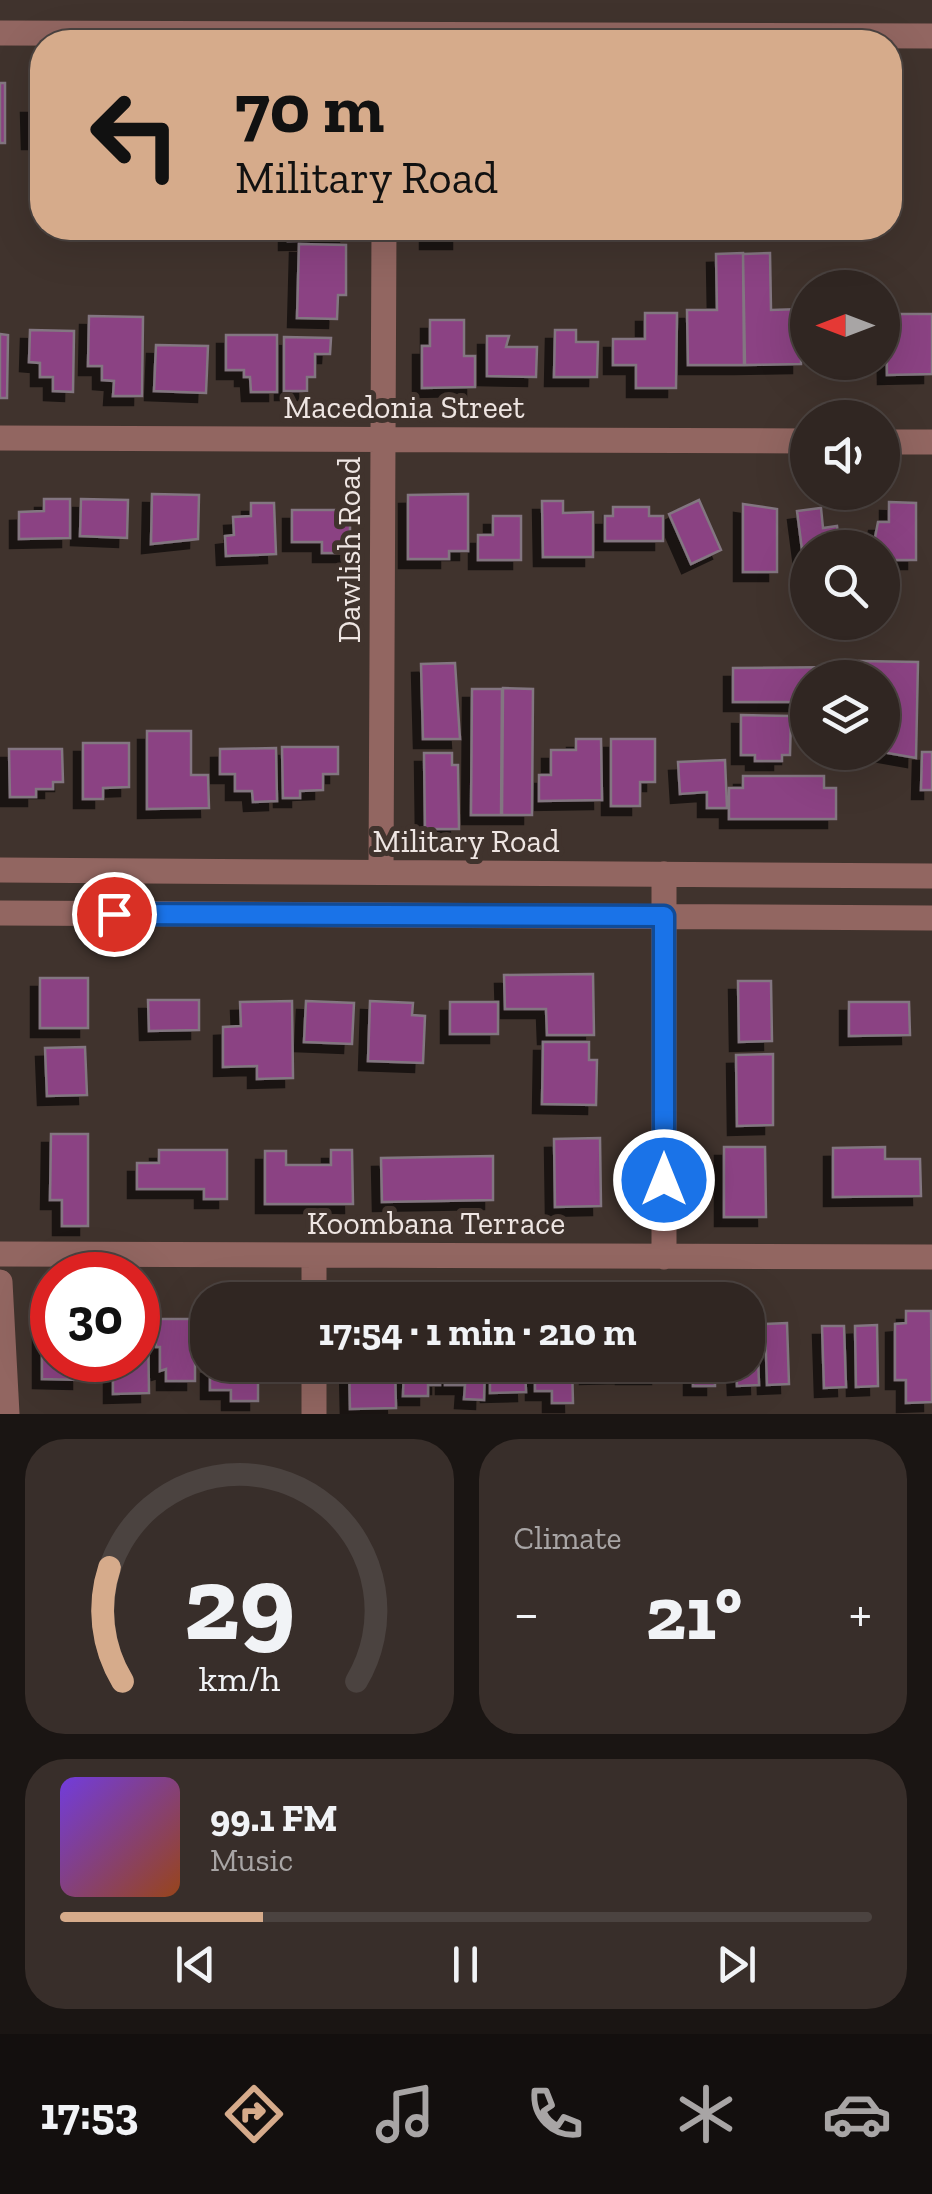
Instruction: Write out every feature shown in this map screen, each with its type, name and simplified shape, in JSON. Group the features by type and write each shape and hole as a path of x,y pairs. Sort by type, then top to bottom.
{"street":[{"path":"0,32 30,33"},
{"path":"902,36 932,36"},
{"name":"Dawlish Road","path":"381,872 384,240"},
{"name":"Macedonia Street","path":"0,438 790,441"},
{"path":"900,442 932,442"},
{"name":"Military Road","path":"0,870 932,876"},
{"path":"664,874 664,1257"},
{"path":"0,914 932,918"},
{"name":"Koombana Terrace","path":"0,1254 932,1257"},
{"path":"314,1255 314,1282"},
{"path":"0,1282 6,1330 7,1414"},
{"path":"314,1382 314,1414"}],"building":[{"path":"0,83 5,83 5,143 0,143"},
{"path":"299,244 346,245 346,295 338,295 337,319 297,318"},
{"path":"743,253 744,365 688,365 687,310 717,310 716,254"},
{"path":"770,253 771,310 790,309 790,364 745,365 743,254"},
{"path":"645,313 677,313 676,388 636,388 636,365 613,365 613,339 645,339"},
{"path":"900,314 932,314 932,374 900,375"},
{"path":"89,316 143,317 142,396 113,396 114,381 102,380 102,366 88,366"},
{"path":"430,320 464,320 464,356 475,356 475,387 422,388 422,346 430,346"},
{"path":"30,330 74,331 73,392 53,391 53,377 40,377 40,363 29,362"},
{"path":"555,330 576,330 576,342 598,342 597,377 554,377"},
{"path":"0,334 8,335 7,398 0,398"},
{"path":"226,335 277,335 277,392 251,392 250,377 244,377 244,370 226,370"},
{"path":"487,336 509,336 506,347 537,347 536,377 487,376"},
{"path":"284,337 331,338 330,354 315,354 315,377 307,377 307,391 284,391"},
{"path":"156,345 208,346 206,393 154,391"},
{"path":"152,494 199,495 198,539 151,544"},
{"path":"468,494 468,551 449,551 449,559 408,559 408,495"},
{"path":"44,499 70,499 70,538 19,539 19,512 44,511"},
{"path":"81,499 128,500 127,538 80,536"},
{"path":"699,500 721,550 691,564 669,514"},
{"path":"542,501 563,501 563,513 593,512 593,557 543,557"},
{"path":"900,502 916,503 916,560 900,560 900,530 876,530 878,522 889,522 889,510 900,510"},
{"path":"251,503 274,503 276,554 226,556 225,536 234,535 233,517 251,516"},
{"path":"743,504 777,509 777,572 743,572"},
{"path":"613,507 649,507 649,516 663,516 663,541 605,541 605,516 613,516"},
{"path":"292,510 350,510 350,553 322,553 322,542 292,542"},
{"path":"821,510 823,528 837,526 838,530 799,530 797,511"},
{"path":"493,516 521,516 521,560 478,560 478,535 493,535"},
{"path":"900,662 918,662 916,758 900,755"},
{"path":"455,663 460,739 423,739 421,664"},
{"path":"790,667 790,702 733,702 733,668"},
{"path":"503,688 533,689 532,815 502,815"},
{"path":"472,689 502,689 501,815 471,815"},
{"path":"741,715 790,716 790,755 782,755 782,761 755,761 755,755 741,755"},
{"path":"147,731 191,731 191,775 208,775 209,808 147,809"},
{"path":"576,739 601,739 602,800 539,801 539,775 551,775 551,750 576,750"},
{"path":"611,739 655,739 655,782 640,782 640,806 611,806"},
{"path":"83,743 129,743 129,787 103,788 103,799 83,799"},
{"path":"282,747 338,747 338,774 323,774 323,790 300,791 300,798 283,798"},
{"path":"276,748 277,801 253,802 252,791 235,791 235,774 220,774 220,749"},
{"path":"9,749 62,749 63,782 53,782 53,789 36,789 36,797 10,797"},
{"path":"922,752 932,752 932,790 921,790"},
{"path":"424,753 452,753 452,765 458,765 459,829 425,829"},
{"path":"725,760 727,808 707,808 707,792 680,794 678,762"},
{"path":"743,776 824,776 824,788 836,788 836,819 729,819 729,788 743,788"},
{"path":"593,974 594,1035 547,1035 546,1009 505,1009 504,975"},
{"path":"40,978 88,978 88,1028 40,1028"},
{"path":"738,981 771,981 772,1041 739,1042"},
{"path":"148,1000 199,1000 199,1030 149,1031"},
{"path":"292,1001 293,1078 257,1079 257,1066 223,1067 223,1027 241,1026 240,1002"},
{"path":"306,1001 354,1003 352,1044 304,1042"},
{"path":"370,1001 413,1003 412,1015 425,1016 423,1063 368,1061"},
{"path":"450,1002 498,1002 498,1034 450,1034"},
{"path":"849,1002 909,1002 910,1035 849,1036"},
{"path":"543,1042 589,1042 589,1060 597,1060 596,1105 542,1104"},
{"path":"85,1047 87,1095 47,1096 45,1048"},
{"path":"773,1054 773,1125 737,1126 736,1055"},
{"path":"51,1134 88,1134 88,1226 62,1226 62,1200 50,1200"},
{"path":"600,1138 601,1206 555,1207 554,1139"},
{"path":"724,1147 765,1147 766,1217 724,1217"},
{"path":"885,1147 885,1159 920,1159 921,1196 833,1197 833,1148"},
{"path":"159,1150 227,1150 227,1199 204,1199 204,1189 137,1189 137,1163 159,1163"},
{"path":"331,1150 352,1150 353,1204 265,1204 265,1151 286,1151 286,1165 331,1165"},
{"path":"493,1156 493,1200 382,1202 381,1158"},
{"path":"906,1311 931,1311 932,1402 906,1403 906,1380 895,1380 895,1324 906,1323"},
{"path":"160,1319 190,1319 190,1381 166,1381 166,1369 160,1371"},
{"path":"787,1323 789,1384 767,1385 765,1324"},
{"path":"877,1325 878,1386 856,1387 855,1326"},
{"path":"822,1326 844,1326 846,1387 824,1388"},
{"path":"113,1382 149,1382 149,1393 113,1394"},
{"path":"210,1382 258,1382 258,1401 231,1401 231,1390 210,1390"},
{"path":"349,1382 395,1382 396,1408 350,1409"},
{"path":"403,1382 440,1382 428,1385 428,1396 403,1396"},
{"path":"485,1382 484,1400 464,1399 465,1385 445,1385"},
{"path":"490,1382 526,1382 526,1392 490,1393"},
{"path":"535,1382 572,1382 573,1403 552,1403 552,1391 535,1391"},
{"path":"693,1382 715,1382 715,1386 693,1386"},
{"path":"737,1382 759,1382 759,1385 737,1386"}],"route":[{"path":"114,914 664,916 664,1180"}]}
